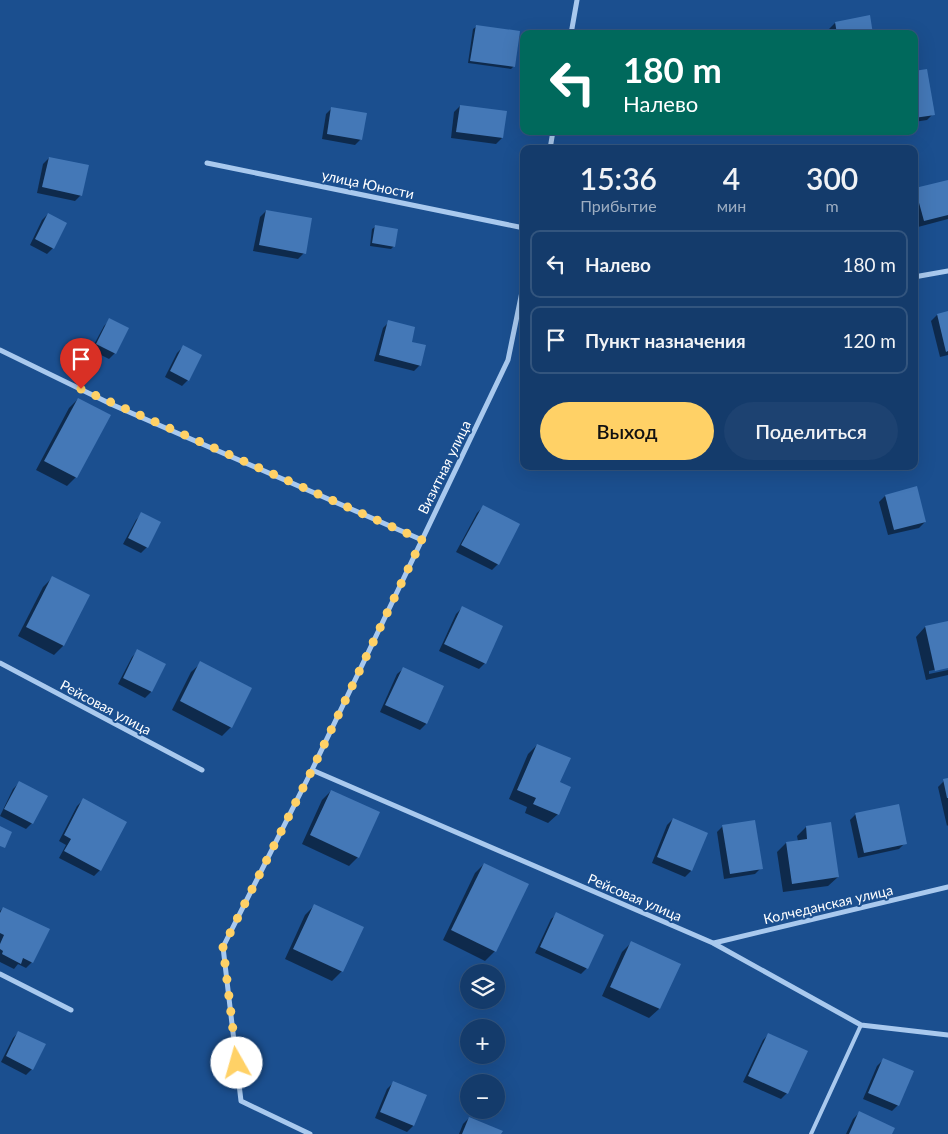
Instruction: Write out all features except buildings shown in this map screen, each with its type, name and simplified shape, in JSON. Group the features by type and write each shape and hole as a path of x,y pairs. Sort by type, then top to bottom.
{"street":[{"path":"572,30 577,0"},
{"name":"улица Юности","path":"207,163 520,227"},
{"path":"918,276 948,271"},
{"name":"Визитная улица","path":"310,1134 241,1102 223,947 312,770 508,360 520,302"},
{"path":"0,350 113,405 422,540"},
{"name":"Рейсовая улица","path":"0,663 202,770"},
{"name":"Рейсовая улица","path":"312,770 713,943 861,1025 948,1035"},
{"name":"Колчеданская улица","path":"713,943 948,887"},
{"path":"0,974 71,1010"}],"lane":[{"path":"811,1134 861,1025"}],"route":[{"path":"81,389 113,405 422,540 312,770 223,947 237,1063"}]}
